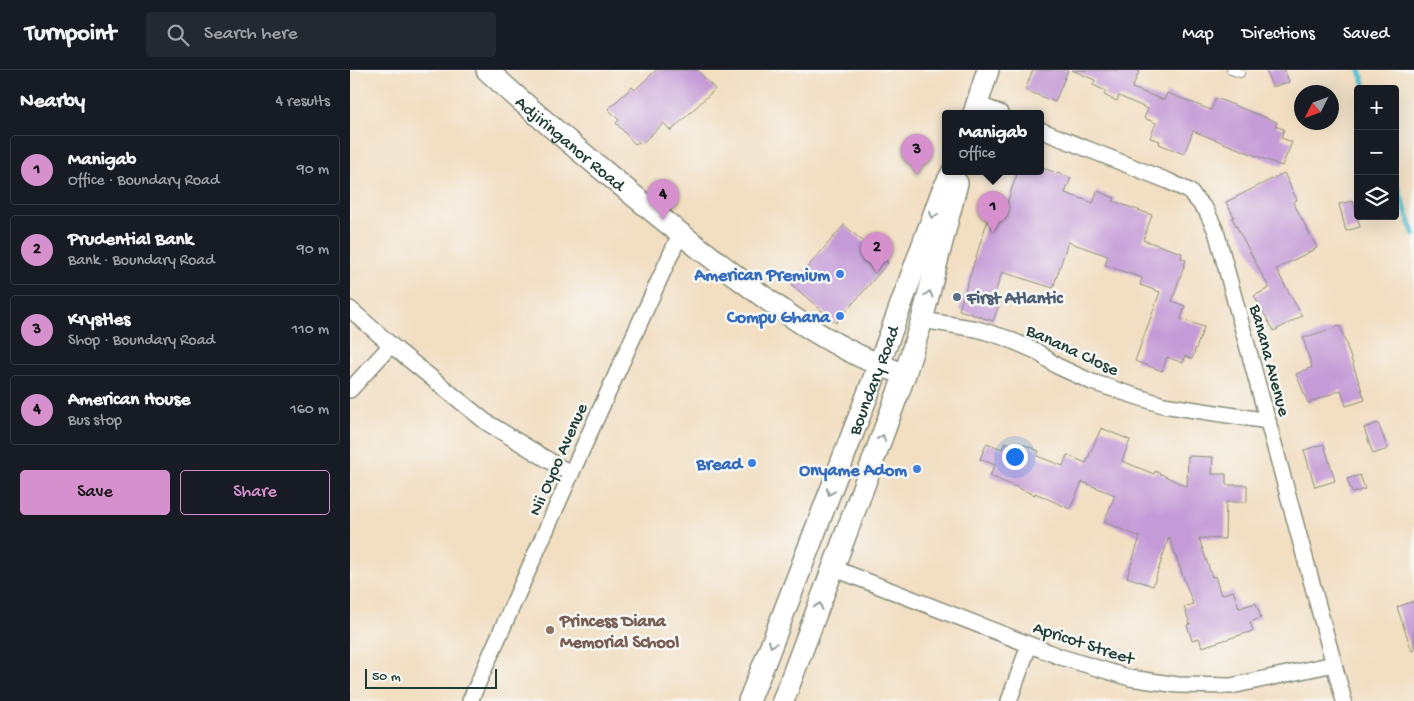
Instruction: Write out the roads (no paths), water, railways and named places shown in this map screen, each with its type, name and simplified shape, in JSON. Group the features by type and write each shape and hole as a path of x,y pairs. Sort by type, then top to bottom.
{"main road":[{"name":"Adjiringanor Road","path":"487,70 526,107 680,234 795,319 838,346 879,365 905,374"},
{"path":"976,109 988,70"},
{"name":"Boundary Road","path":"749,701 879,365 942,192 951,175"},
{"name":"Boundary Road","path":"783,701 905,374 922,320 959,175"}],"street":[{"name":"Banana Avenue","path":"1044,132 1168,181 1188,191 1206,210 1216,230 1344,701"},
{"name":"Nii Oyoo Avenue","path":"470,701 680,234"},
{"path":"350,309 486,422 571,474"},
{"name":"Banana Close","path":"922,320 977,329 1006,338 1036,351 1057,366 1092,382 1163,405 1268,420"},
{"path":"350,390 391,345"},
{"name":"Apricot Street","path":"833,568 1061,657 1130,678 1178,685 1230,686 1334,664"},
{"path":"1010,701 1029,644"}],"lane":[{"path":"1231,70 1240,73"}],"waterway":[{"path":"1360,70 1365,85"},
{"path":"1399,190 1414,235"}],"place":[{"name":"Krystles","path":"917,175"},
{"name":"American House","path":"663,220"},
{"name":"Manigab","path":"993,232"},
{"name":"Prudential Bank","path":"877,273"},
{"name":"American Premium","path":"840,274"},
{"name":"First Atlantic","path":"957,297"},
{"name":"Compu Ghana","path":"840,316"},
{"name":"Bread","path":"752,463"},
{"name":"Onyame Adom","path":"917,469"},
{"name":"Princess Diana Memorial School","path":"550,630"}]}
